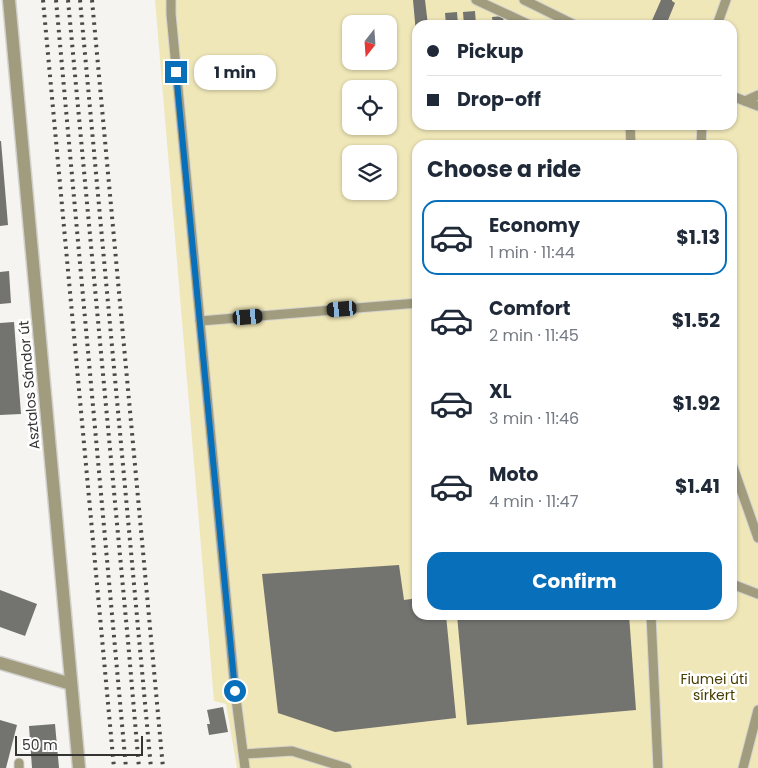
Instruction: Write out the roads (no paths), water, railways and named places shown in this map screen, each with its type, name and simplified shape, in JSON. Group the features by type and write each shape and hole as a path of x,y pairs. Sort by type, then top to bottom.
{"street":[{"name":"Asztalos Sándor út","path":"9,0 79,768"},
{"path":"0,662 71,684"}],"lane":[{"path":"171,0 235,691 245,768"},
{"path":"476,0 519,20"},
{"path":"524,0 565,20"},
{"path":"719,20 726,0"},
{"path":"745,101 758,96"},
{"path":"737,98 758,106"},
{"path":"200,321 412,303"},
{"path":"737,478 758,538"},
{"path":"737,586 758,594"},
{"path":"651,620 658,768"},
{"path":"743,768 758,710"},
{"path":"244,754 292,751 347,768"}],"railway":[{"path":"43,0 114,768"},
{"path":"56,0 126,768"},
{"path":"68,0 139,768"},
{"path":"80,0 151,768"},
{"path":"92,0 163,768"}],"park label":[{"name":"Fiumei úti sírkert","path":"714,688"}]}
